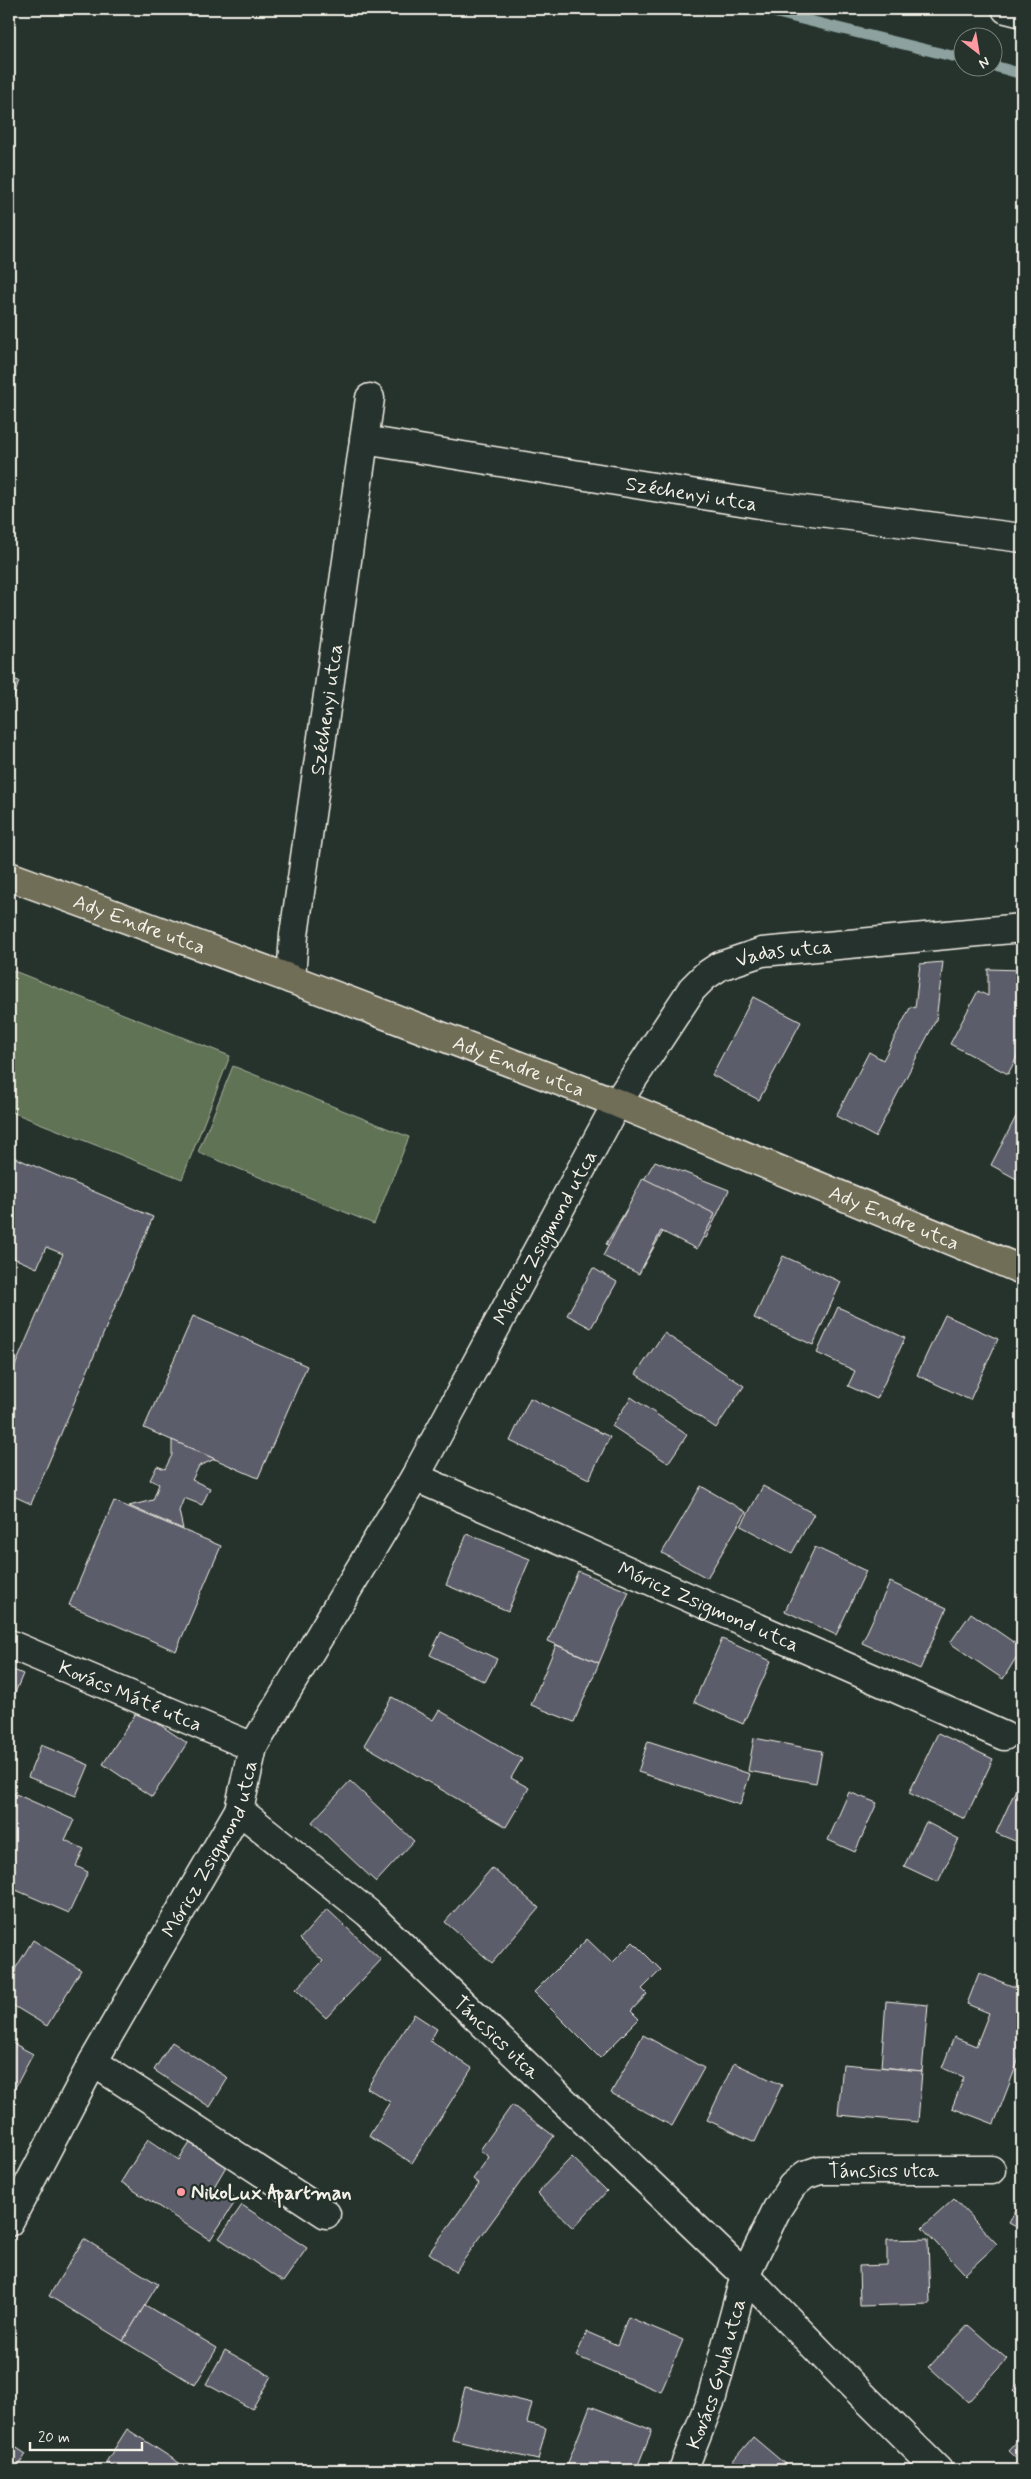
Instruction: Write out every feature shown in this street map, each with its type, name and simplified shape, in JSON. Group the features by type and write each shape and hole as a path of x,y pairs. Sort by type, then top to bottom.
{"main road":[{"name":"Ady Endre utca","path":"9,876 291,979 617,1103 1022,1270"}],"street":[{"path":"1006,9 1022,13"},
{"name":"Széchenyi utca","path":"291,979 294,935 370,398"},
{"name":"Széchenyi utca","path":"364,440 765,505 1022,538"},
{"name":"Vadas utca","path":"617,1103 692,989 705,976 720,966 762,952 1022,928"},
{"name":"Móricz Zsigmond utca","path":"9,2222 93,2062 239,1810 253,1747 415,1477 617,1103"},
{"name":"Móricz Zsigmond utca","path":"415,1477 1004,1736"},
{"name":"Kovács Máté utca","path":"9,1644 253,1747"},
{"name":"Táncsics utca","path":"239,1810 368,1913 745,2275 938,2470"},
{"path":"93,2062 326,2214"},
{"name":"Táncsics utca","path":"745,2275 777,2209 792,2186 805,2175 820,2170 991,2170"},
{"name":"Kovács Gyula utca","path":"683,2470 712,2397 745,2275"}],"green space":[{"path":"9,969 230,1056 182,1179 9,1111"},
{"path":"233,1066 409,1137 374,1224 198,1152"}],"building":[{"path":"9,678 19,681 10,710 9,710"},
{"path":"943,962 936,1020 875,1137 836,1116 869,1052 883,1060 911,1006 915,1008 920,964"},
{"path":"988,969 1022,970 1022,1047 1008,1074 950,1044 978,991 988,996"},
{"path":"753,997 801,1022 759,1100 712,1075"},
{"path":"1022,1105 1022,1182 991,1165"},
{"path":"9,1155 153,1217 31,1504 9,1494 9,1380 63,1254 46,1247 37,1268 9,1256"},
{"path":"655,1161 729,1190 706,1238 668,1223 643,1266 606,1244"},
{"path":"643,1178 715,1214 697,1249 661,1231 639,1274 603,1256"},
{"path":"783,1256 841,1282 813,1345 754,1318"},
{"path":"593,1268 617,1282 591,1328 567,1315"},
{"path":"838,1307 905,1338 877,1399 848,1386 855,1371 817,1353"},
{"path":"945,1315 998,1339 970,1400 917,1375"},
{"path":"193,1316 307,1366 258,1478 144,1428"},
{"path":"664,1333 744,1386 716,1428 636,1374"},
{"path":"631,1397 687,1435 668,1463 612,1426"},
{"path":"530,1398 610,1437 589,1479 510,1441"},
{"path":"172,1440 215,1459 199,1466 192,1480 210,1488 202,1505 184,1498 179,1511 183,1529 129,1506 153,1500 159,1484 150,1480 157,1466 165,1469 172,1455"},
{"path":"701,1486 746,1512 707,1578 662,1553"},
{"path":"763,1486 814,1514 792,1553 741,1526"},
{"path":"114,1501 221,1546 176,1651 69,1605"},
{"path":"467,1534 530,1559 508,1611 446,1585"},
{"path":"815,1547 866,1571 836,1635 785,1611"},
{"path":"578,1571 629,1592 599,1663 548,1641"},
{"path":"890,1582 947,1608 920,1669 862,1643"},
{"path":"971,1613 1022,1648 1003,1679 950,1643"},
{"path":"441,1632 497,1659 485,1682 430,1655"},
{"path":"722,1639 771,1661 743,1724 694,1702"},
{"path":"556,1645 599,1663 574,1722 531,1705"},
{"path":"9,1668 23,1674 9,1707"},
{"path":"392,1697 433,1720 439,1710 522,1759 511,1778 529,1788 506,1827 364,1745"},
{"path":"138,1710 187,1743 152,1797 103,1764"},
{"path":"938,1733 993,1759 965,1819 909,1793"},
{"path":"754,1738 822,1751 816,1783 748,1771"},
{"path":"648,1741 750,1774 740,1805 638,1772"},
{"path":"41,1745 89,1765 76,1796 28,1777"},
{"path":"1022,1776 1022,1844 996,1833"},
{"path":"350,1781 414,1841 376,1882 312,1822"},
{"path":"9,1791 74,1820 65,1840 84,1849 76,1866 88,1872 69,1913 9,1887"},
{"path":"849,1792 877,1803 855,1852 828,1840"},
{"path":"926,1822 959,1839 938,1882 904,1866"},
{"path":"492,1868 539,1908 492,1963 445,1922"},
{"path":"327,1909 381,1960 326,2018 296,1989 323,1961 300,1939"},
{"path":"587,1939 612,1963 633,1942 661,1970 642,1989 647,1994 631,2011 639,2019 600,2058 534,1992"},
{"path":"33,1940 81,1970 47,2026 9,2003 9,1979"},
{"path":"979,1973 1022,1990 1022,2051 994,2124 952,2108 964,2077 942,2068 954,2037 976,2046 989,2013 967,2004"},
{"path":"886,2001 928,2005 922,2071 881,2067"},
{"path":"414,2014 437,2029 430,2041 472,2068 412,2163 369,2136 390,2102 367,2088"},
{"path":"643,2035 704,2068 672,2126 611,2093"},
{"path":"9,2041 33,2054 9,2099"},
{"path":"172,2042 228,2078 210,2107 154,2070"},
{"path":"734,2063 782,2085 755,2142 707,2120"},
{"path":"843,2064 922,2071 918,2122 838,2115"},
{"path":"512,2105 554,2136 455,2272 429,2253 479,2184 473,2179 489,2157 480,2150"},
{"name":"NikoLux Apartman","path":"195,2135 231,2158 215,2185 237,2199 210,2240 121,2182 148,2139 179,2160"},
{"path":"572,2157 607,2191 573,2228 537,2193"},
{"path":"954,2199 997,2244 965,2274 922,2228"},
{"path":"1022,2199 1022,2230 1009,2223"},
{"path":"242,2205 307,2248 283,2282 219,2238"},
{"path":"84,2239 158,2284 123,2341 49,2296"},
{"path":"928,2239 930,2304 860,2306 859,2266 887,2265 887,2240"},
{"path":"145,2305 217,2348 195,2385 123,2341"},
{"path":"628,2317 683,2340 661,2392 576,2356 587,2332 617,2345"},
{"path":"968,2325 1007,2359 968,2402 929,2367"},
{"path":"225,2350 271,2376 252,2409 206,2384"},
{"path":"1022,2380 1022,2399 1013,2390"},
{"path":"465,2387 532,2403 527,2423 546,2428 538,2460 452,2440"},
{"path":"590,2406 652,2430 636,2470 571,2470 566,2468"},
{"path":"127,2429 190,2470 119,2470 106,2462"},
{"path":"753,2437 792,2470 725,2470"},
{"path":"1022,2437 1022,2463 1009,2451"},
{"path":"9,2443 26,2454 16,2470 9,2470"},
{"path":"320,2462 334,2470 315,2470"}],"waterway":[{"path":"761,9 954,57"},
{"path":"1004,69 1022,74"}],"place":[{"name":"NikoLux Apartman","path":"181,2192"}]}
